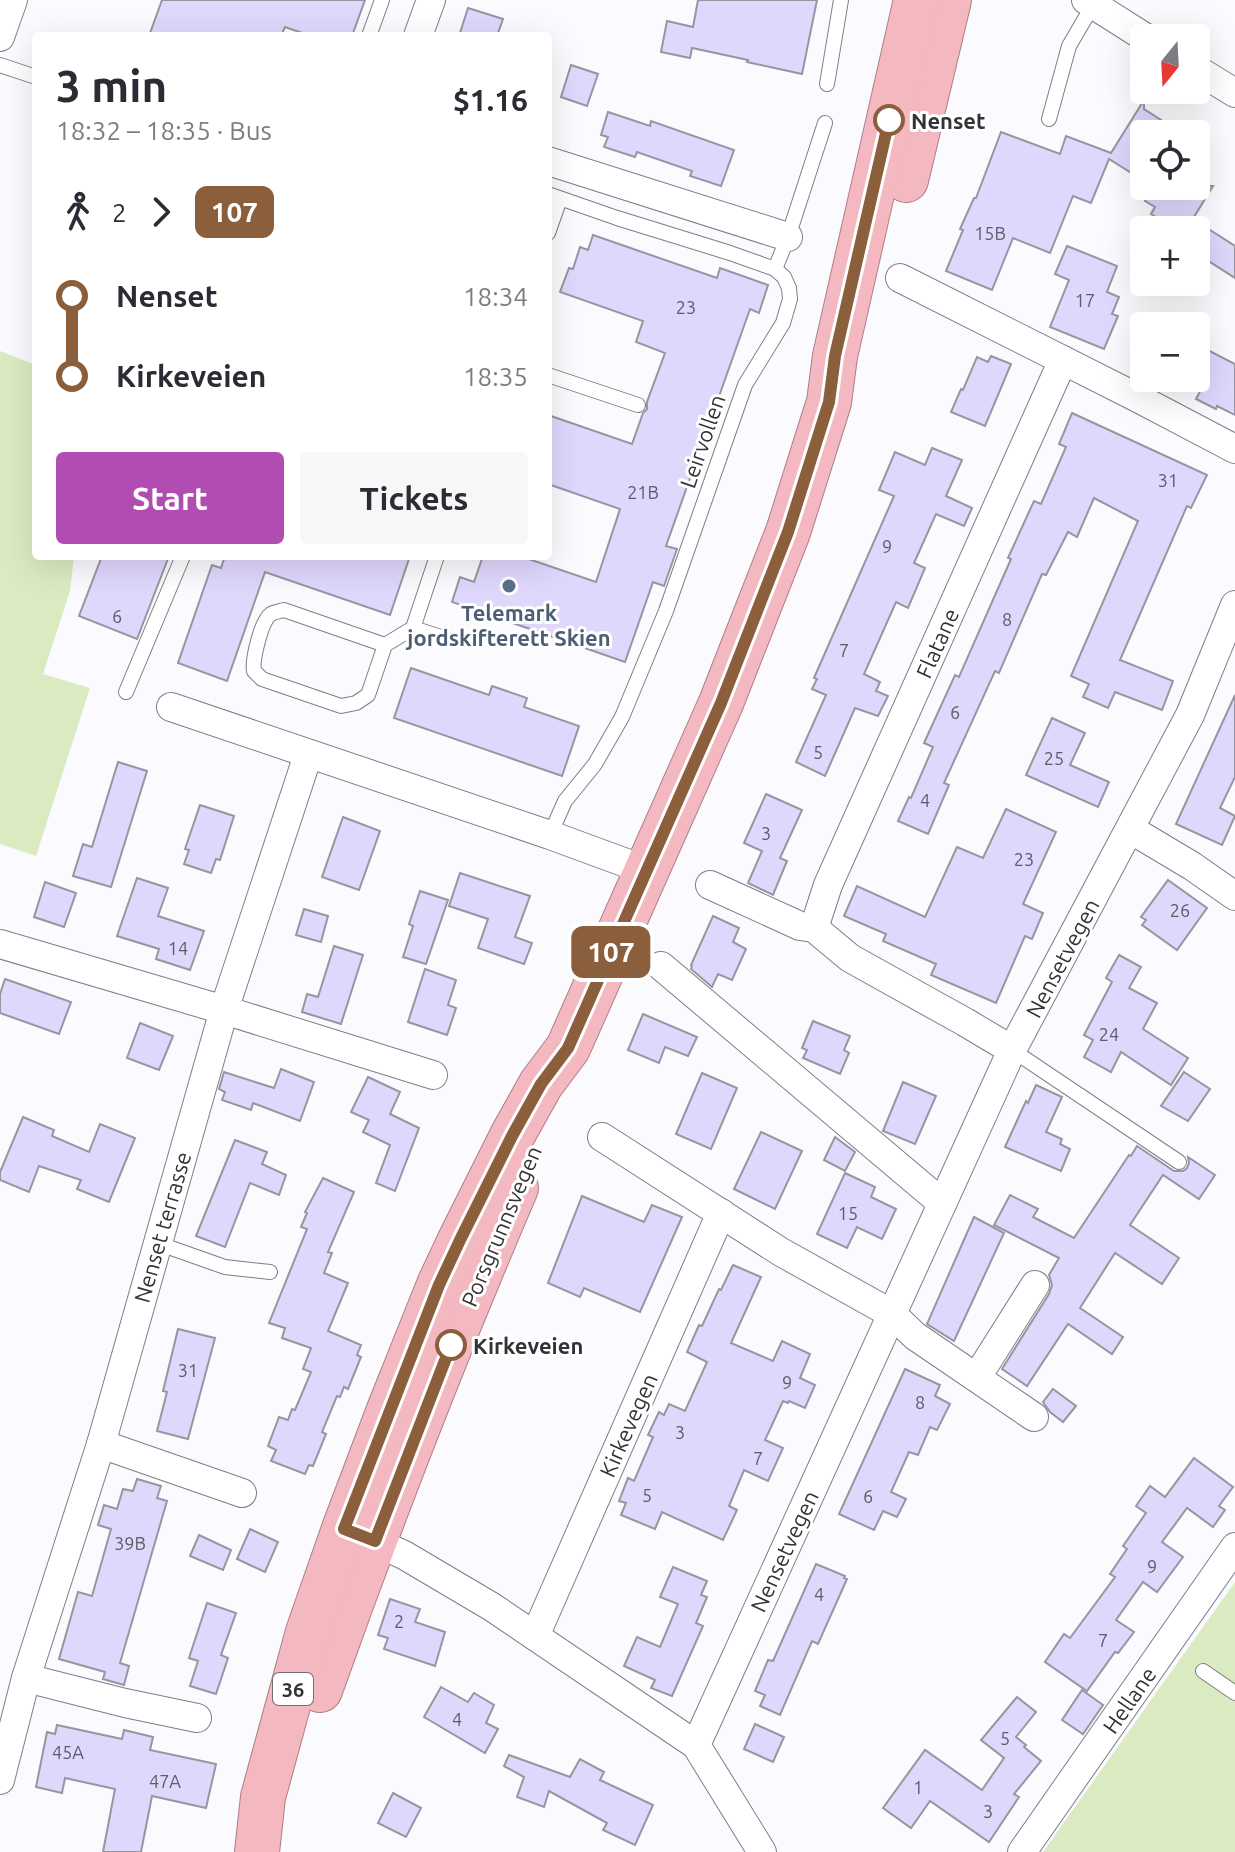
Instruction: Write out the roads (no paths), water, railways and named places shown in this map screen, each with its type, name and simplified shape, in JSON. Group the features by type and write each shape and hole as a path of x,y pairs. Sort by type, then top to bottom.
{"highway":[{"name":"Porsgrunnsvegen","path":"258,1852 263,1797 308,1632 359,1535 439,1285 512,1136 541,1084 568,1048 721,703 788,532 829,402 835,356 916,0"},
{"name":"Porsgrunnsvegen","path":"829,402 852,361 875,294 949,0"}],"street":[{"path":"0,37 13,0"},
{"path":"419,32 431,0"},
{"path":"1090,2 1130,28"},
{"path":"1210,78 1235,93"},
{"path":"552,162 788,237"},
{"path":"900,278 1235,449"},
{"name":"Flatane","path":"814,928 828,885 1063,360"},
{"name":"Nensetvegen","path":"696,1745 1012,1050 1190,715 1235,605"},
{"path":"171,707 648,871"},
{"name":"Nenset terrasse","path":"0,1780 26,1678 101,1444 224,1010 308,755"},
{"path":"1130,829 1235,896"},
{"path":"710,885 800,926 814,928 850,958 1012,1050"},
{"path":"0,944 433,1075"},
{"path":"661,966 942,1203"},
{"path":"602,1137 781,1252 892,1314 915,1336 1034,1417"},
{"name":"Kirkevegen","path":"535,1636 721,1213"},
{"path":"977,1377 1035,1285"},
{"path":"101,1444 242,1493"},
{"path":"359,1535 404,1555 492,1607 696,1745 762,1852"},
{"name":"Hellane","path":"1022,1852 1235,1547"},
{"path":"26,1678 197,1718"}],"lane":[{"path":"370,32 382,0"},
{"path":"827,84 841,0"},
{"path":"1049,119 1069,46 1090,2"},
{"path":"0,65 32,76"},
{"path":"554,196 775,269 825,123"},
{"name":"Leirvollen","path":"550,835 565,801 595,764 622,717 666,611 745,385 783,323 790,299 789,288 784,277 775,269"},
{"path":"552,376 638,405"},
{"path":"126,692 181,560"},
{"path":"385,645 284,610 267,618 252,661 254,671 262,679 341,706 356,703 368,695 385,645 413,628 436,560"},
{"path":"413,628 441,637"},
{"path":"1012,1050 1179,1162"},
{"path":"157,1243 225,1267 270,1272"},
{"path":"1203,1671 1235,1693"}],"place":[{"name":"Nenset","path":"889,120"},
{"name":"Telemark jordskifterett Skien","path":"509,586"},
{"name":"Kirkeveien","path":"451,1345"}]}
